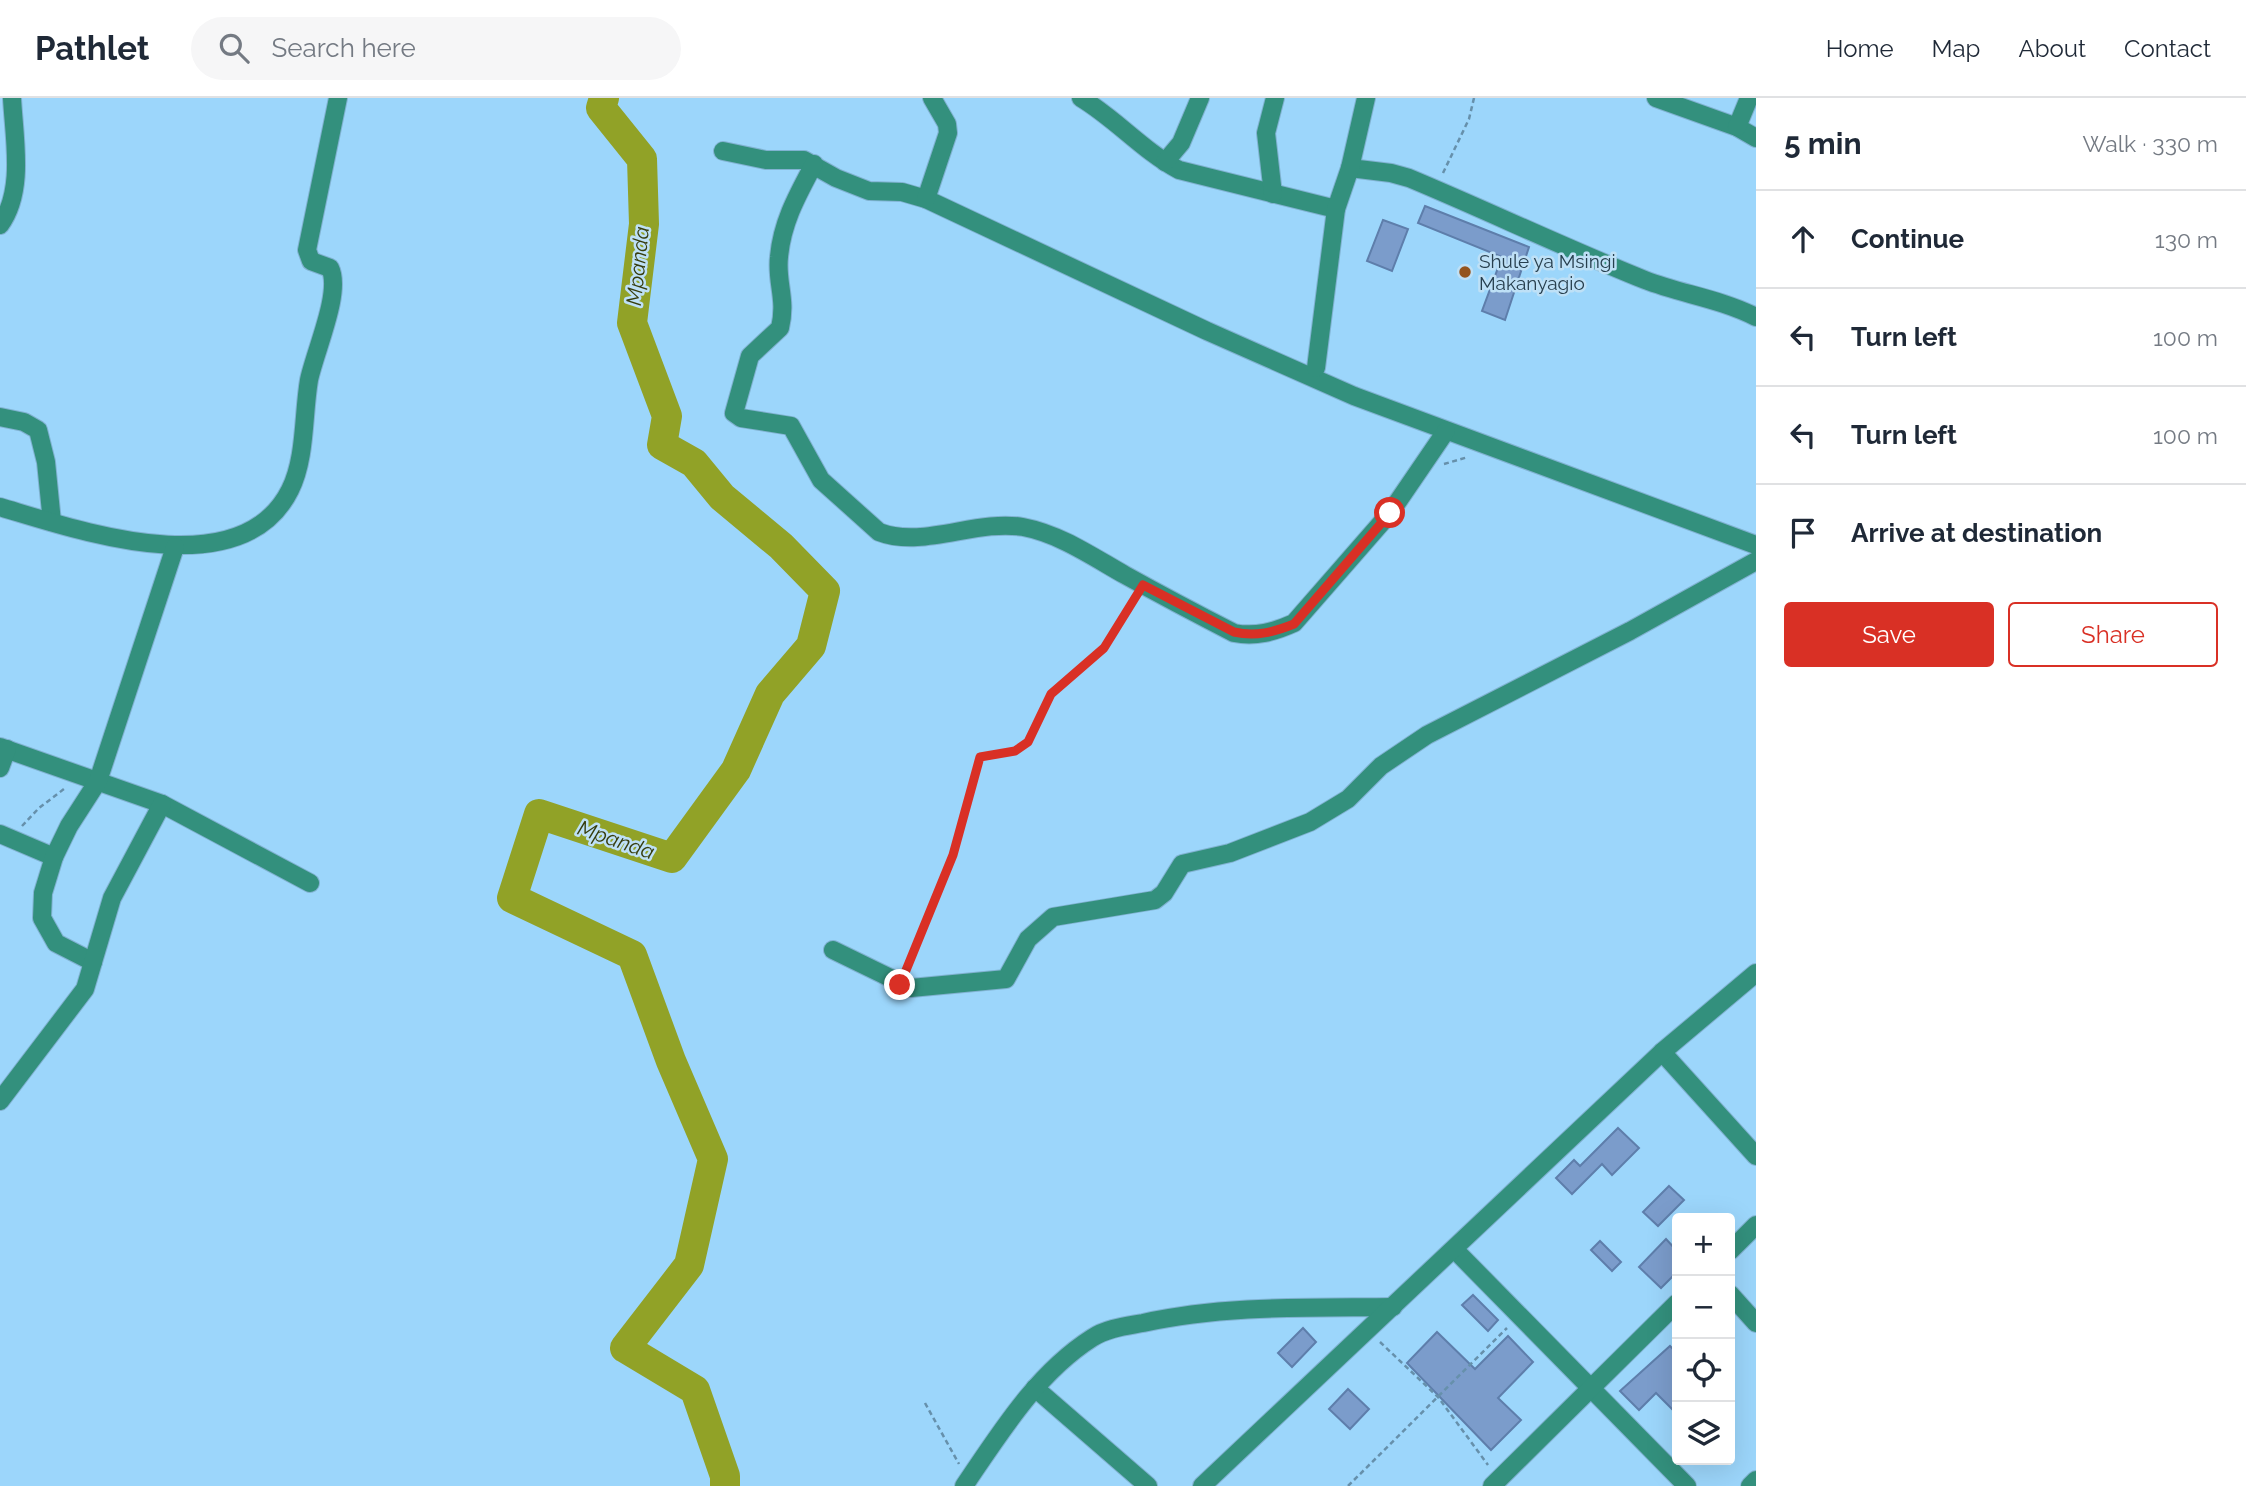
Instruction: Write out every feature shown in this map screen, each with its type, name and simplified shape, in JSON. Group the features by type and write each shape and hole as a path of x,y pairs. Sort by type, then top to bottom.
{"street":[{"path":"0,225 12,200 15,176 12,98"},
{"path":"0,507 51,522 175,547 230,538 253,529 276,510 290,490 297,469 314,356 335,285 330,268 311,261 307,250 338,98"},
{"path":"926,199 948,133 947,124 932,98"},
{"path":"1081,98 1102,110 1165,162 1179,170 1336,209"},
{"path":"1165,162 1181,144 1200,98"},
{"path":"1273,194 1266,133 1275,98"},
{"path":"1316,368 1336,209 1350,168 1366,98"},
{"path":"1656,98 1737,127 1756,138"},
{"path":"1737,127 1749,98"},
{"path":"723,151 766,160 804,160 836,178 869,191 902,192 926,199 1219,337 1354,396 1755,546"},
{"path":"814,164 789,209 778,259 784,296 780,328 750,356 734,413 741,418 791,426 821,480 879,532 889,536 992,526 1023,527 1063,540 1234,632 1250,635 1274,632 1294,624 1390,513 1446,431"},
{"path":"1350,168 1391,173 1434,188 1560,246 1675,292 1717,302 1756,317"},
{"path":"0,417 24,422 38,430 46,462 51,522"},
{"path":"833,950 900,985 929,988 1006,979 1028,939 1053,917 1155,900 1164,893 1182,864 1230,853 1310,822 1348,799 1381,766 1427,735 1630,631 1755,546"},
{"path":"93,962 57,943 45,926 42,901 54,858 90,779 175,547"},
{"path":"0,768 3,748 162,804 310,883"},
{"path":"0,1101 75,1005 90,976 112,898 162,804"},
{"path":"5,836 54,858"},
{"path":"1202,1486 1662,1052 1756,973"},
{"path":"1662,1052 1756,1156"},
{"path":"1735,1246 1756,1225"},
{"path":"1455,1250 1688,1486"},
{"path":"1735,1300 1756,1323"},
{"path":"967,1481 1035,1388 1065,1357 1095,1335 1178,1315 1253,1309 1393,1307"},
{"path":"1495,1483 1672,1308"},
{"path":"1035,1388 1148,1486"},
{"path":"1750,1486 1756,1480"}],"path":[{"path":"1434,188 1455,152 1469,120 1474,98"},
{"path":"1418,472 1495,450"},
{"path":"900,985 953,855 980,757 1015,751 1028,742 1051,694 1104,648 1143,585"},
{"path":"5,836 38,808 90,779"},
{"path":"1348,1486 1519,1316"},
{"path":"1368,1331 1438,1397 1495,1483"},
{"path":"925,1403 967,1481"}],"building":[{"path":"1425,206 1529,247 1505,320 1482,311 1502,257 1418,223"},
{"path":"1383,220 1408,229 1392,271 1367,261"},
{"path":"1618,1128 1639,1148 1612,1175 1602,1164 1572,1194 1556,1178 1574,1160 1580,1166"},
{"path":"1669,1186 1684,1200 1658,1226 1643,1212"},
{"path":"1666,1239 1672,1246 1672,1277 1661,1288 1639,1267"},
{"path":"1600,1241 1621,1262 1612,1271 1591,1250"},
{"path":"1473,1295 1498,1320 1488,1331 1462,1305"},
{"path":"1303,1328 1316,1342 1292,1367 1278,1353"},
{"path":"1437,1332 1475,1369 1508,1336 1533,1362 1498,1398 1521,1420 1491,1450 1407,1363"},
{"path":"1670,1346 1672,1348 1672,1409 1656,1393 1639,1410 1620,1391"},
{"path":"1348,1389 1369,1409 1350,1429 1329,1409"}],"waterway":[{"name":"Mpanda","path":"604,98 601,108 642,159 644,224 632,323 667,416 662,445 694,463 722,497 781,546 825,591 811,646 770,694 736,770 672,858 539,814 512,898 632,955 671,1061 713,1159 689,1265 625,1348 695,1390 725,1476 725,1486"}],"place":[{"name":"Shule ya Msingi Makanyagio","path":"1465,272"}],"route":[{"path":"900,985 953,855 961,817 980,757 984,754 1015,751 1028,742 1040,712 1051,694 1080,672 1104,648 1143,585 1234,632 1250,635 1274,632 1294,624 1390,513"}]}
